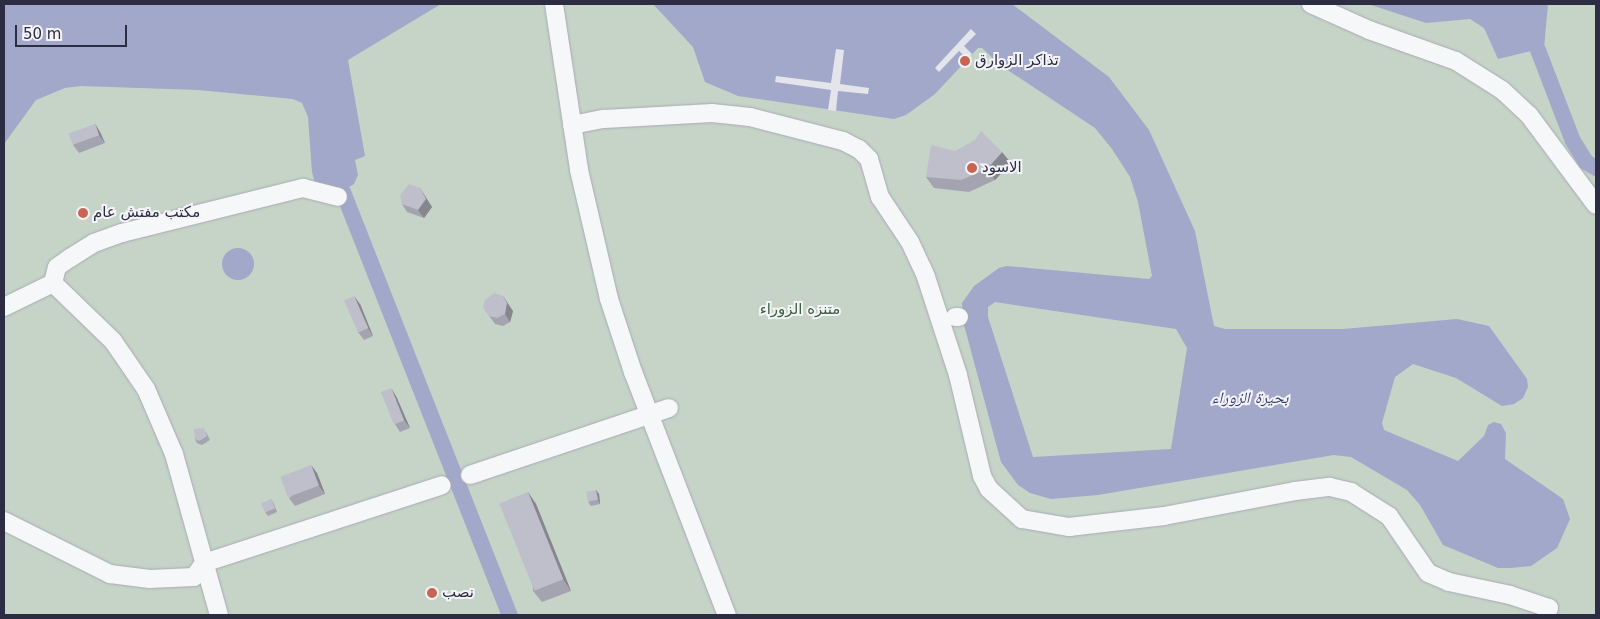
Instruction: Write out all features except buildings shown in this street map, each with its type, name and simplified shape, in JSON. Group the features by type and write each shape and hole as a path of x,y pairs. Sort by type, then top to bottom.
{"street":[{"path":"554,4 572,125 599,265 618,331 727,615"},
{"path":"1311,4 1369,30 1456,61 1509,95 1529,115 1596,205"},
{"path":"572,125 604,119 712,113 750,117 843,140 859,149 869,159 880,197 910,242 926,277 958,375 982,476 990,489 1022,518 1069,527 1164,516 1295,491 1330,487 1351,492 1389,516 1428,573 1449,582 1510,595 1549,608 1546,615"},
{"path":"4,307 53,283 57,267 70,258 94,243 122,233 303,188 338,197"},
{"path":"53,283 113,341 146,389 174,454 219,615"},
{"path":"470,475 669,408"},
{"path":"4,521 30,532 100,570 121,576 194,578 204,563 442,485"}],"green space":[{"name":"متنزه الزوراء","path":"4,4 1596,4 1596,615 4,615"}],"water":[{"path":"4,4 441,4 348,60 365,156 355,160 358,175 354,184 339,193 315,183 312,172 308,117 302,103 293,99 198,90 81,86 65,88 36,100 4,144"},
{"name":"بحيرة الزوراء","path":"653,4 1012,4 1109,77 1149,130 1195,231 1214,326 1225,329 1343,329 1457,319 1489,326 1527,379 1528,387 1523,398 1514,404 1502,406 1456,378 1413,364 1395,377 1382,423 1384,430 1458,461 1484,436 1488,425 1494,422 1501,424 1506,433 1505,459 1563,499 1570,519 1557,548 1531,566 1498,568 1443,545 1420,505 1407,490 1351,457 1334,455 1098,495 1051,499 1030,493 1018,485 1001,462 964,325 962,303 974,286 999,268 1007,266 1149,279 1152,276 1138,202 1130,177 1112,149 1095,128 1000,65 982,48 978,48 935,94 906,115 894,119 738,96 705,82 693,47","holes":["995,302 1176,329 1187,348 1171,449 1033,457 988,317 988,307"]},
{"path":"1368,4 1548,4 1544,48 1498,59 1484,28 1470,19 1426,23"},
{"path":"238,248 244,249 249,253 253,258 253,270 249,275 244,279 238,280 232,279 227,275 223,270 222,264 223,258 227,253 232,249"}],"pier":[{"path":"971,29 976,34 964,46 972,54 968,59 959,51 939,72 935,68"},
{"path":"836,49 844,50 840,84 869,88 868,94 838,91 836,111 828,110 831,90 775,82 776,76 831,83"}],"waterway":[{"path":"1538,50 1573,141 1586,162 1596,168"},
{"path":"343,192 510,615"}],"place":[{"name":"تذاكر الزوارق","path":"965,61"},
{"name":"الاسود","path":"972,168"},
{"name":"مكتب مفتش عام","path":"83,213"},
{"name":"نصب","path":"432,593"}]}
